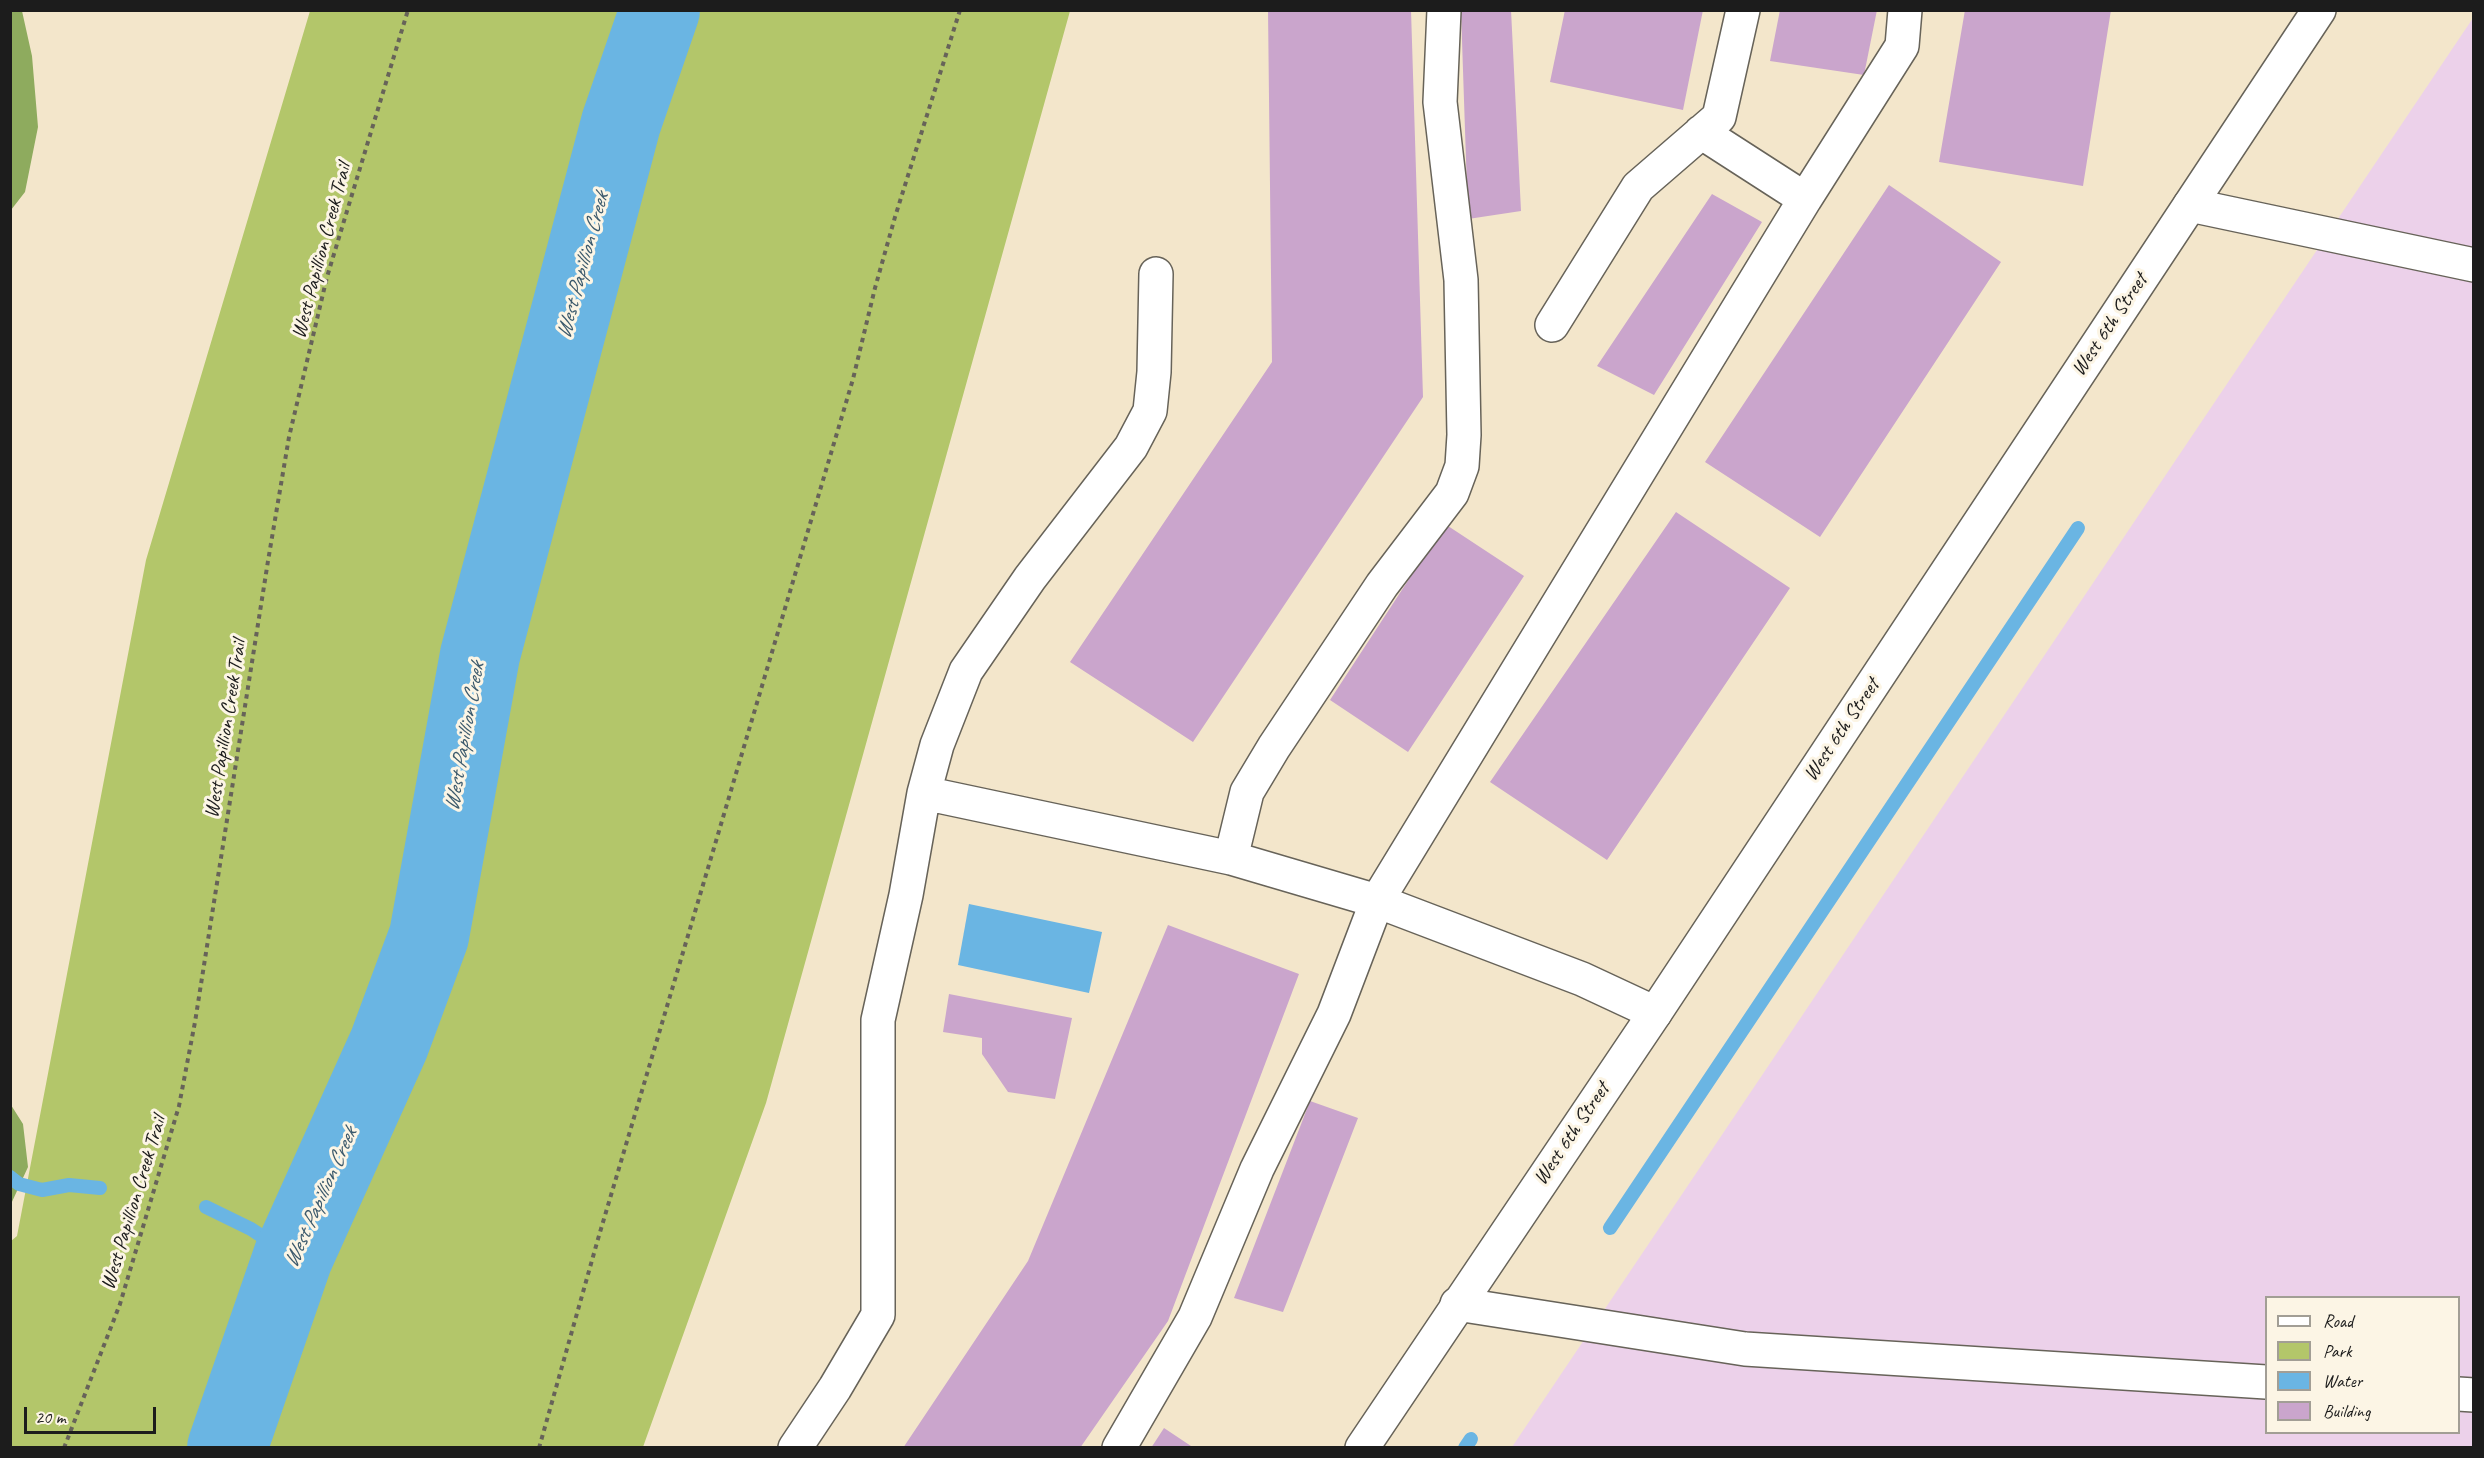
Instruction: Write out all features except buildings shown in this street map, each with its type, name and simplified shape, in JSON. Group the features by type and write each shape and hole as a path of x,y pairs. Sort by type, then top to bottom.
{"main road":[{"path":"1231,858 1247,792 1274,747 1382,585 1452,494 1462,466 1464,435 1461,280 1440,102 1444,10"},
{"path":"1552,325 1638,187 1719,117 1743,10"},
{"path":"1119,1448 1195,1317 1257,1169 1334,1014 1377,901 1805,199 1902,46 1905,10"},
{"name":"West 6th Street","path":"1362,1448 1655,1013 2319,10"},
{"path":"1701,132 1805,199"},
{"path":"2190,205 2474,265"},
{"path":"795,1448 835,1388 878,1315 878,1020 906,895 924,793 937,745 966,671 1030,578 1131,447 1150,411 1154,372 1156,274"},
{"path":"924,793 1231,858 1377,901 1582,979 1655,1013"},
{"path":"1457,1304 1745,1349 2265,1382"}],"path":[{"name":"West Papillion Creek Trail","path":"64,1448 120,1304 179,1106 195,1022 268,561 290,437 327,277 408,10"},
{"path":"539,1448 598,1239 853,379 895,217 960,10"}],"shaded area":[{"path":"2473,18 2473,1447 1512,1447"}],"green space":[{"path":"11,10 22,11 32,56 38,127 25,192 11,210"},
{"path":"310,11 1070,11 766,1103 643,1447 11,1447 11,1241 17,1236 146,560"},
{"path":"11,1105 23,1124 28,1167 11,1204"}],"water":[{"path":"969,904 1102,932 1089,993 958,965"}],"waterway":[{"name":"West Papillion Creek","path":"227,1448 293,1257 389,1044 429,936 480,655 621,123 660,10"},
{"path":"1610,1228 2078,528"},
{"path":"10,1177 19,1184 42,1190 69,1185 100,1188"},
{"path":"206,1207 251,1229 293,1257"},
{"path":"1465,1448 1471,1439"}]}
